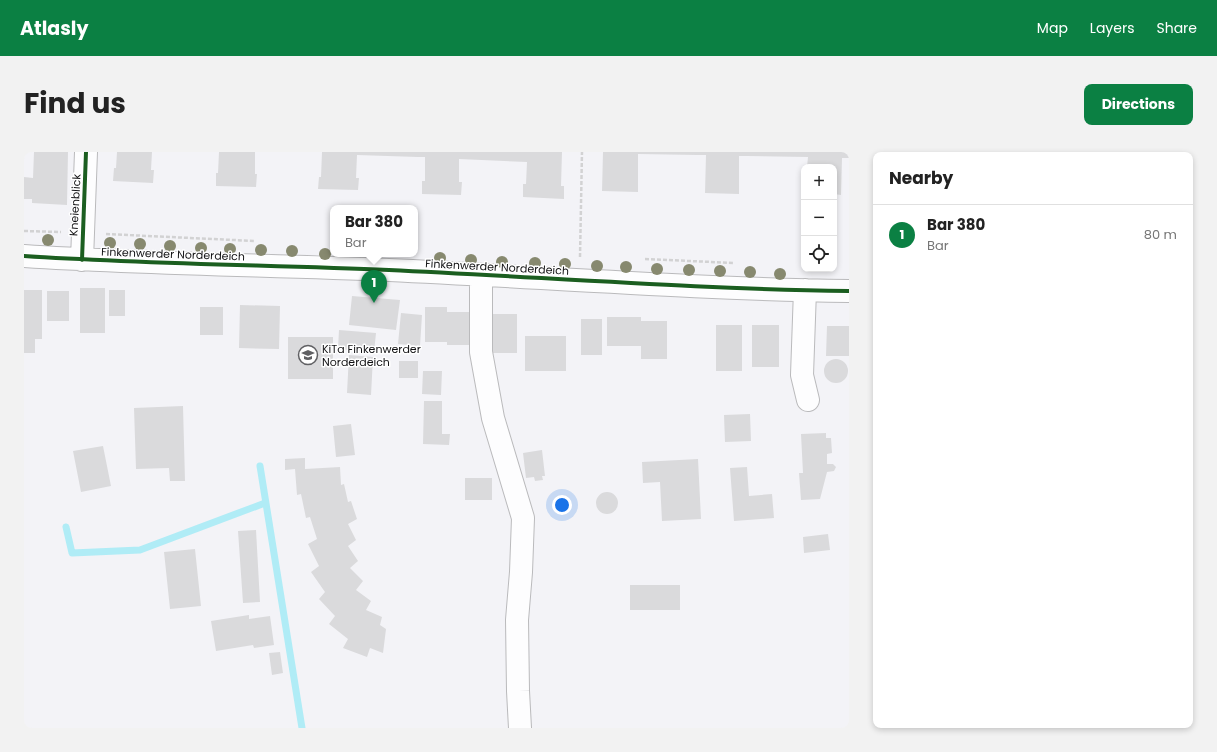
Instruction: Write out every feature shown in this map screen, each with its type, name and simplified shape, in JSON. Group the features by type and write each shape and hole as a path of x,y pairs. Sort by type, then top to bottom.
{"street":[{"name":"Kneienblick","path":"82,260 86,152"},
{"name":"Finkenwerder Norderdeich","path":"24,256 82,260 283,266 481,275 652,285 849,291"},
{"path":"481,275 481,352 493,418 523,518 517,620 520,728"},
{"path":"805,290 802,375 808,400"}],"path":[{"path":"580,257 582,152"},
{"path":"24,231 263,241"}],"building":[{"path":"34,152 68,152 67,205 32,203 32,199 24,199 24,177 33,178"},
{"path":"117,152 152,152 151,170 154,170 153,183 113,181"},
{"path":"219,152 255,152 255,174 257,174 256,187 216,186"},
{"path":"322,152 562,152 561,186 564,186 564,199 523,197 523,184 526,184 527,162 459,159 459,182 462,182 461,195 422,194 422,181 425,181 425,157 357,155 356,178 359,178 358,190 318,189 319,177 321,177"},
{"path":"603,152 849,152 849,158 842,158 841,195 837,194 837,164 807,164 808,157 739,156 739,194 705,193 706,155 638,154 638,192 602,191"},
{"path":"80,288 105,288 105,333 80,333"},
{"path":"24,290 42,290 42,339 35,339 35,353 24,353"},
{"path":"109,290 125,290 125,316 109,316"},
{"path":"47,291 69,291 69,321 47,321"},
{"path":"352,296 400,300 396,330 349,325"},
{"path":"240,305 280,306 279,349 239,348"},
{"path":"200,307 223,307 223,335 200,335"},
{"path":"425,307 447,307 447,312 473,312 473,345 447,345 447,342 425,342"},
{"path":"401,313 422,315 420,346 398,344"},
{"path":"490,314 517,314 517,353 490,353"},
{"path":"607,317 641,317 641,321 667,321 667,359 641,359 641,346 607,346"},
{"path":"581,319 602,319 602,355 581,355"},
{"path":"716,325 742,325 742,371 716,371"},
{"path":"752,325 779,325 779,367 752,367"},
{"path":"827,326 849,326 849,356 826,356"},
{"path":"339,330 376,333 374,352 338,349"},
{"path":"525,336 566,336 566,371 525,371"},
{"path":"288,337 333,337 333,379 288,379"},
{"path":"349,355 373,357 371,395 347,393"},
{"path":"836,359 845,362 848,371 845,380 836,383 827,380 824,371 827,362"},
{"path":"399,361 418,361 418,378 399,378"},
{"path":"423,371 442,371 441,395 422,394"},
{"path":"424,401 442,401 442,434 450,434 449,445 423,444"},
{"path":"183,406 185,481 170,481 169,468 136,469 134,408"},
{"path":"750,414 751,441 725,442 724,415"},
{"path":"351,424 355,455 336,457 333,426"},
{"path":"826,433 826,438 831,438 832,453 827,454 827,464 833,464 836,467 834,471 827,472 820,499 801,500 799,473 803,473 801,434"},
{"path":"103,446 111,486 81,492 73,451"},
{"path":"542,450 545,476 542,476 543,480 535,481 534,477 526,478 523,453"},
{"path":"305,458 305,469 340,467 341,485 344,484 348,502 351,501 357,519 348,524 356,540 348,546 358,561 350,568 363,581 356,590 371,601 366,610 382,617 380,625 386,629 383,653 370,648 367,657 343,648 348,639 329,624 335,616 319,599 325,592 311,572 319,566 308,544 317,539 310,517 306,518 301,494 297,495 295,469 285,470 285,459"},
{"path":"698,459 701,519 662,521 660,482 643,483 642,462"},
{"path":"747,467 749,496 772,494 774,518 734,521 730,468"},
{"path":"465,478 492,478 492,500 465,500"},
{"path":"607,492 611,493 617,499 617,507 611,513 607,514 603,513 597,507 596,503 597,499 603,493"},
{"path":"256,530 260,602 243,603 238,531"},
{"path":"828,534 830,550 804,553 803,537"},
{"path":"195,549 201,606 170,609 164,552"},
{"path":"630,585 680,585 680,610 630,610"},
{"path":"249,615 249,619 270,616 274,645 254,648 253,645 216,651 211,621"},
{"path":"280,652 283,673 272,675 269,653"}],"waterway":[{"path":"260,466 302,728"},
{"path":"66,527 72,553 140,550 265,503"}],"cycle path":[{"path":"82,260 86,152"},
{"path":"24,256 161,263 389,270 734,288 849,291"}],"place":[{"name":"Bar 380","path":"374,303"},
{"name":"KiTa Finkenwerder Norderdeich","path":"308,355"}]}
